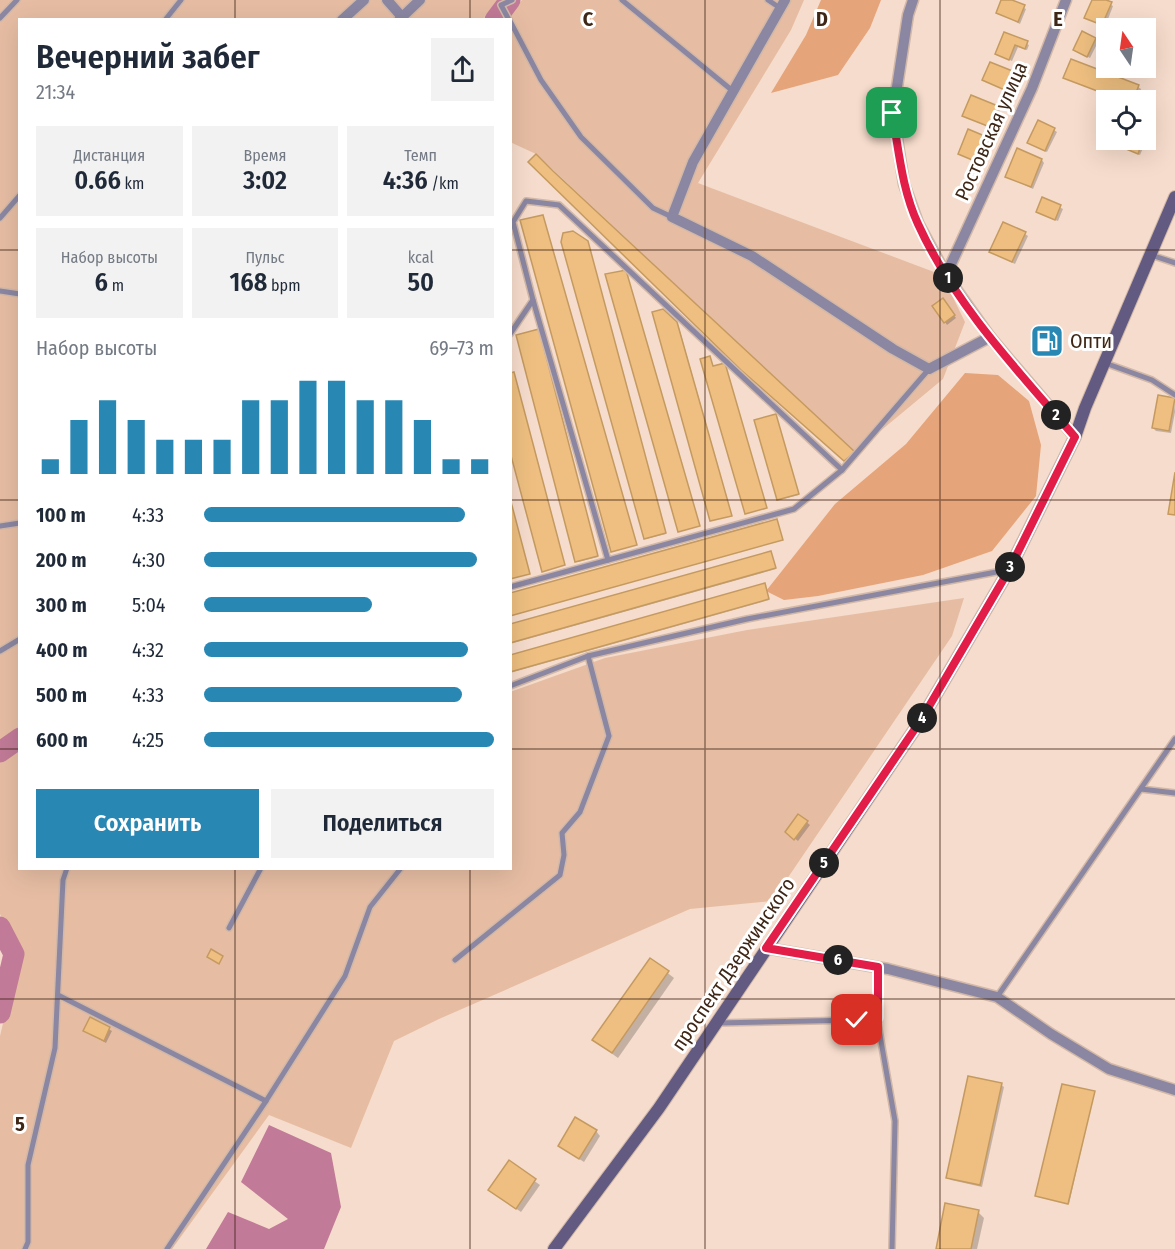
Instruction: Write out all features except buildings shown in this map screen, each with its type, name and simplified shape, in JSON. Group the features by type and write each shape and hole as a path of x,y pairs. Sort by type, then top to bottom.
{"street":[{"path":"344,18 364,0"},
{"path":"387,0 401,18 420,0"},
{"path":"913,0 908,15 892,113 904,184 918,224 946,275 990,337 1075,437"},
{"name":"Ростовская улица","path":"946,275 1032,88 1066,0"},
{"path":"783,4 693,162 672,217 752,256 893,349 929,369 990,337"},
{"name":"проспект Дзержинского","path":"554,1249 629,1151 921,720 1009,570 1075,437 1084,408 1174,200"},
{"path":"766,948 878,967 997,997 1108,1069 1175,1090"}],"lane":[{"path":"0,18 17,0"},
{"path":"167,18 181,0"},
{"path":"509,18 501,5 512,0"},
{"path":"622,0 734,92"},
{"path":"768,0 783,4"},
{"path":"512,24 540,80 581,137 653,208 672,217"},
{"path":"0,219 18,197"},
{"path":"608,560 533,300 513,222 526,201 559,205 842,470"},
{"path":"1150,255 1175,263"},
{"path":"0,291 18,294"},
{"path":"512,331 533,300"},
{"path":"1105,363 1152,380 1175,395"},
{"path":"512,586 794,509 842,470 929,369"},
{"path":"0,526 18,523"},
{"path":"512,685 588,656 747,619 1009,570"},
{"path":"0,651 18,640"},
{"path":"455,960 560,875 564,855 562,833 580,812 609,736 588,656"},
{"path":"997,997 1175,739"},
{"path":"1141,789 1175,793"},
{"path":"26,1249 28,1242 28,1165 55,1048 63,880 66,870"},
{"path":"229,928 260,870"},
{"path":"167,1249 266,1101 345,976 370,907 399,870"},
{"path":"878,967 878,1017 895,1121 892,1249"},
{"path":"58,995 266,1101"},
{"path":"716,1023 857,1020 878,1017"}],"shaded area":[{"path":"0,0 498,0 484,18 18,18 18,730 0,743"},
{"path":"522,0 804,0 791,30 698,183 942,275 965,322 943,379 855,452 536,154 512,143 512,18 507,18"},
{"path":"821,0 881,0 870,28 838,75 771,93 806,35"},
{"path":"965,373 998,375 1029,401 1041,445 1036,496 992,551 923,575 818,596 784,600 766,591 835,504 906,444"},
{"path":"964,598 952,636 772,901 690,909 394,1041 351,1148 269,1115 172,1249 0,1249 0,1036 19,956 0,914 0,761 18,746 18,870 512,870 512,691 605,658 747,630"},
{"path":"269,1125 331,1153 341,1207 324,1249 206,1249 228,1212 269,1229 288,1219 241,1182"}],"waterway":[{"path":"496,18 510,0"},
{"path":"0,752 18,739"},
{"path":"0,927 14,954 0,1013"}],"place":[{"name":"Опти","path":"1047,341"}],"route":[{"path":"857,1020 878,1017 878,967 766,948 921,720 1009,570 1075,437 1008,360 946,275 918,224 904,184 892,113"}]}
